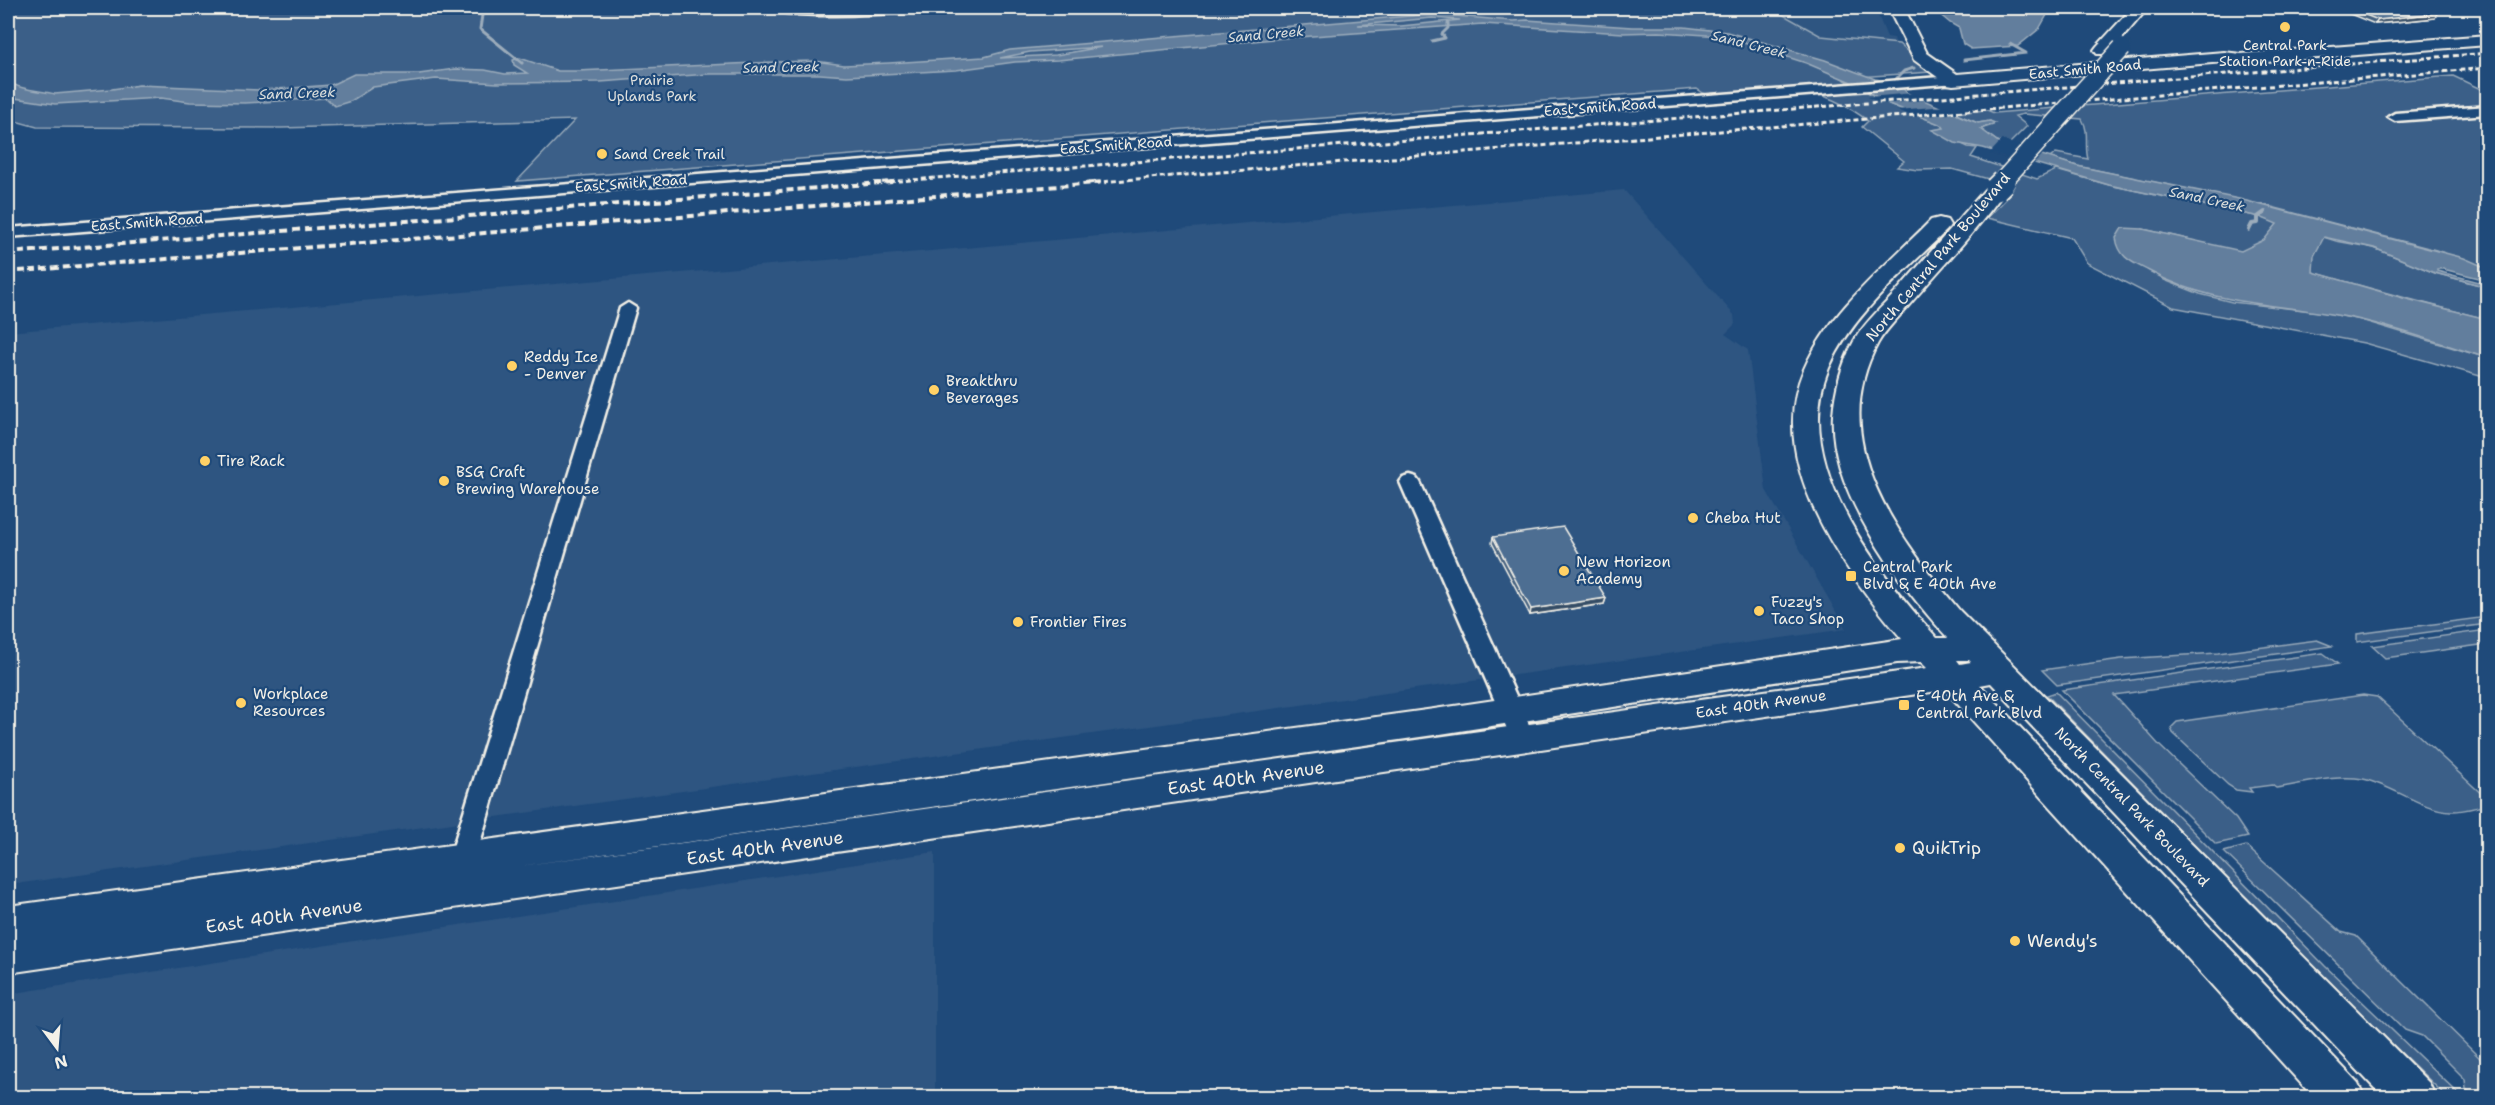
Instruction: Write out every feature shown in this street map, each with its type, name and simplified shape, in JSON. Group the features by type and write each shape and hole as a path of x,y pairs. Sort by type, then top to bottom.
{"street":[{"path":"775,8 810,11 942,8"},
{"path":"1896,8 1920,56 1953,80"},
{"name":"North Central Park Boulevard","path":"2113,49 2140,8"},
{"name":"North Central Park Boulevard","path":"2158,8 2113,49 1987,186 1836,336 1809,390 1807,408 1810,451 1817,477 1833,517 1860,563 1929,650 2343,1098"},
{"name":"East Smith Road","path":"2224,57 2225,52 2487,31"},
{"name":"East Smith Road","path":"8,233 2224,57 2241,59 2487,40"},
{"path":"2395,117 2487,110"},
{"name":"North Central Park Boulevard","path":"1987,186 1867,339 1853,366 1846,406 1851,460 1863,493 1875,517 1926,591 1988,659 2414,1098"},
{"path":"311,912 418,884 447,872 462,860 628,308"},
{"path":"1410,482 1517,724"},
{"name":"East 40th Avenue","path":"1517,724 1897,651 1929,650 1988,659"},
{"name":"East 40th Avenue","path":"8,956 311,912 916,811 1517,724 1953,677 1988,659"},
{"name":"East 40th Avenue","path":"8,923 462,860 916,811"},
{"path":"54,949 74,914"}],"shaded area":[{"path":"1735,8 1875,8 1887,37 1894,38 1896,44 1827,38 1811,32 1773,9 1756,11"},
{"path":"1624,190 1734,315 1735,324 1725,334 1748,350 1766,490 1846,629 8,885 8,332"},
{"path":"935,852 935,1097 8,1097 8,994"}],"green space":[{"name":"Prairie Uplands Park","path":"8,8 761,8 832,13 1019,8 1735,8 1756,11 1773,9 1821,36 1899,44 1930,72 1842,78 1889,104 1942,125 1945,128 1933,130 1968,147 1977,148 1971,157 2037,179 2056,170 2109,185 2260,217 2336,241 2374,248 2435,273 2487,287 2487,319 2143,229 2164,280 2200,294 2232,302 2322,312 2361,320 2487,358 2487,378 2364,343 2173,307 2087,263 2072,238 1987,218 2006,199 2014,186 1952,169 1918,170 1897,167 1904,161 1862,127 1868,121 1834,100 1797,89 1718,96 1697,89 517,181 575,120 281,128 37,127 8,119"},
{"path":"2453,76 2487,92 2487,268 2436,250 2264,205 2077,166 2050,158 2056,153 2088,159 2086,129 2082,119 2023,114 2015,116 2027,126 2008,145 1997,141 1980,129 1993,125 1990,121 1978,123 1954,113 1987,110 1994,113"},
{"path":"2487,617 2487,624 2357,642 2357,634"},
{"path":"2487,630 2487,644 2385,658 2372,646"},
{"path":"2317,640 2332,646 2057,685 2042,670 2121,659 2218,653"},
{"path":"2323,653 2338,664 2114,695 2159,745 2236,819 2248,837 2216,844 2062,690"},
{"path":"2056,692 2325,966 2462,1097 2447,1097 2323,977 2047,695"},
{"path":"2363,695 2377,697 2487,799 2487,805 2460,811 2441,810 2374,782 2352,778 2276,788 2272,785 2249,788 2252,792 2236,790 2173,733 2171,728 2177,722"},
{"path":"2246,846 2341,932 2356,936 2487,1065 2487,1097 2475,1097 2466,1089 2465,1079 2422,1036 2405,1030 2224,852"}],"water":[{"path":"1932,8 2045,8 2047,15 2039,29 2018,46 1971,49 1963,44 1959,28"},
{"name":"Sand Creek","path":"1433,14 1513,21 1632,27 1684,27 1727,32 1825,60 1875,79 1898,83 1907,93 1965,118 1978,123 1990,121 1995,123 1981,129 1997,141 2077,166 2239,199 2464,258 2487,268 2487,280 2443,269 2437,269 2437,271 2487,284 2487,287 2435,273 2374,248 2324,237 2314,256 2313,272 2487,319 2487,358 2361,320 2226,298 2174,283 2137,265 2123,255 2116,238 2122,228 2143,229 2241,251 2264,240 2277,224 2260,217 2109,185 1983,148 1955,143 1932,130 1944,128 1942,125 1889,104 1851,82 1806,63 1722,36 1659,32 1623,33 1483,24 1284,38 1058,60 1015,62 956,70 847,76 709,74 600,82 497,83 436,79 373,87 351,101 335,106 326,98 245,103 190,102 161,98 55,104 8,97 8,80 24,88 55,94 139,85 259,90 331,85 354,74 419,74 455,69 485,70 505,74 527,73 514,65 513,60 520,58 558,71 577,71 774,62 815,61 844,65 889,63 984,57 1010,50","holes":["1432,18 1460,20 1401,26 1358,25","1102,47 1056,55 1000,58 1030,52"]}],"pier":[{"path":"1914,93 1929,100 1881,104 1868,97"},
{"path":"1946,106 1961,113 1915,117 1896,110"},
{"path":"2002,140 2044,153 2033,165 1990,153"}],"building":[{"path":"2348,8 2422,8 2437,13 2378,20"},
{"name":"New Horizon Academy","path":"1563,527 1606,598 1531,609 1493,537"}],"waterway":[{"path":"483,8 480,29 522,63"},
{"path":"1432,41 1445,38 1442,34 1448,28 1448,23"},
{"path":"1964,60 2026,53 2010,44"},
{"path":"1891,84 1904,71 1914,68"},
{"path":"2249,230 2252,224 2258,223 2258,217 2265,212"}],"railway":[{"path":"874,183 2488,53"},
{"path":"1088,183 2488,68"},
{"path":"8,253 893,182"},
{"path":"8,272 1107,182"}],"place":[{"name":"Central Park Station Park-n-Ride","path":"2285,27"},
{"name":"Sand Creek Trail","path":"602,154"},
{"name":"Reddy Ice - Denver","path":"512,366"},
{"name":"Breakthru Beverages","path":"934,390"},
{"name":"Tire Rack","path":"205,461"},
{"name":"BSG Craft Brewing Warehouse","path":"444,481"},
{"name":"Cheba Hut","path":"1693,518"},
{"name":"New Horizon Academy","path":"1564,571"},
{"name":"Central Park Blvd & E 40th Ave","path":"1851,576"},
{"name":"Fuzzy's Taco Shop","path":"1759,611"},
{"name":"Frontier Fires","path":"1018,622"},
{"name":"Workplace Resources","path":"241,703"},
{"name":"E 40th Ave & Central Park Blvd","path":"1904,705"},
{"name":"QuikTrip","path":"1900,848"},
{"name":"Wendy's","path":"2015,941"}]}
